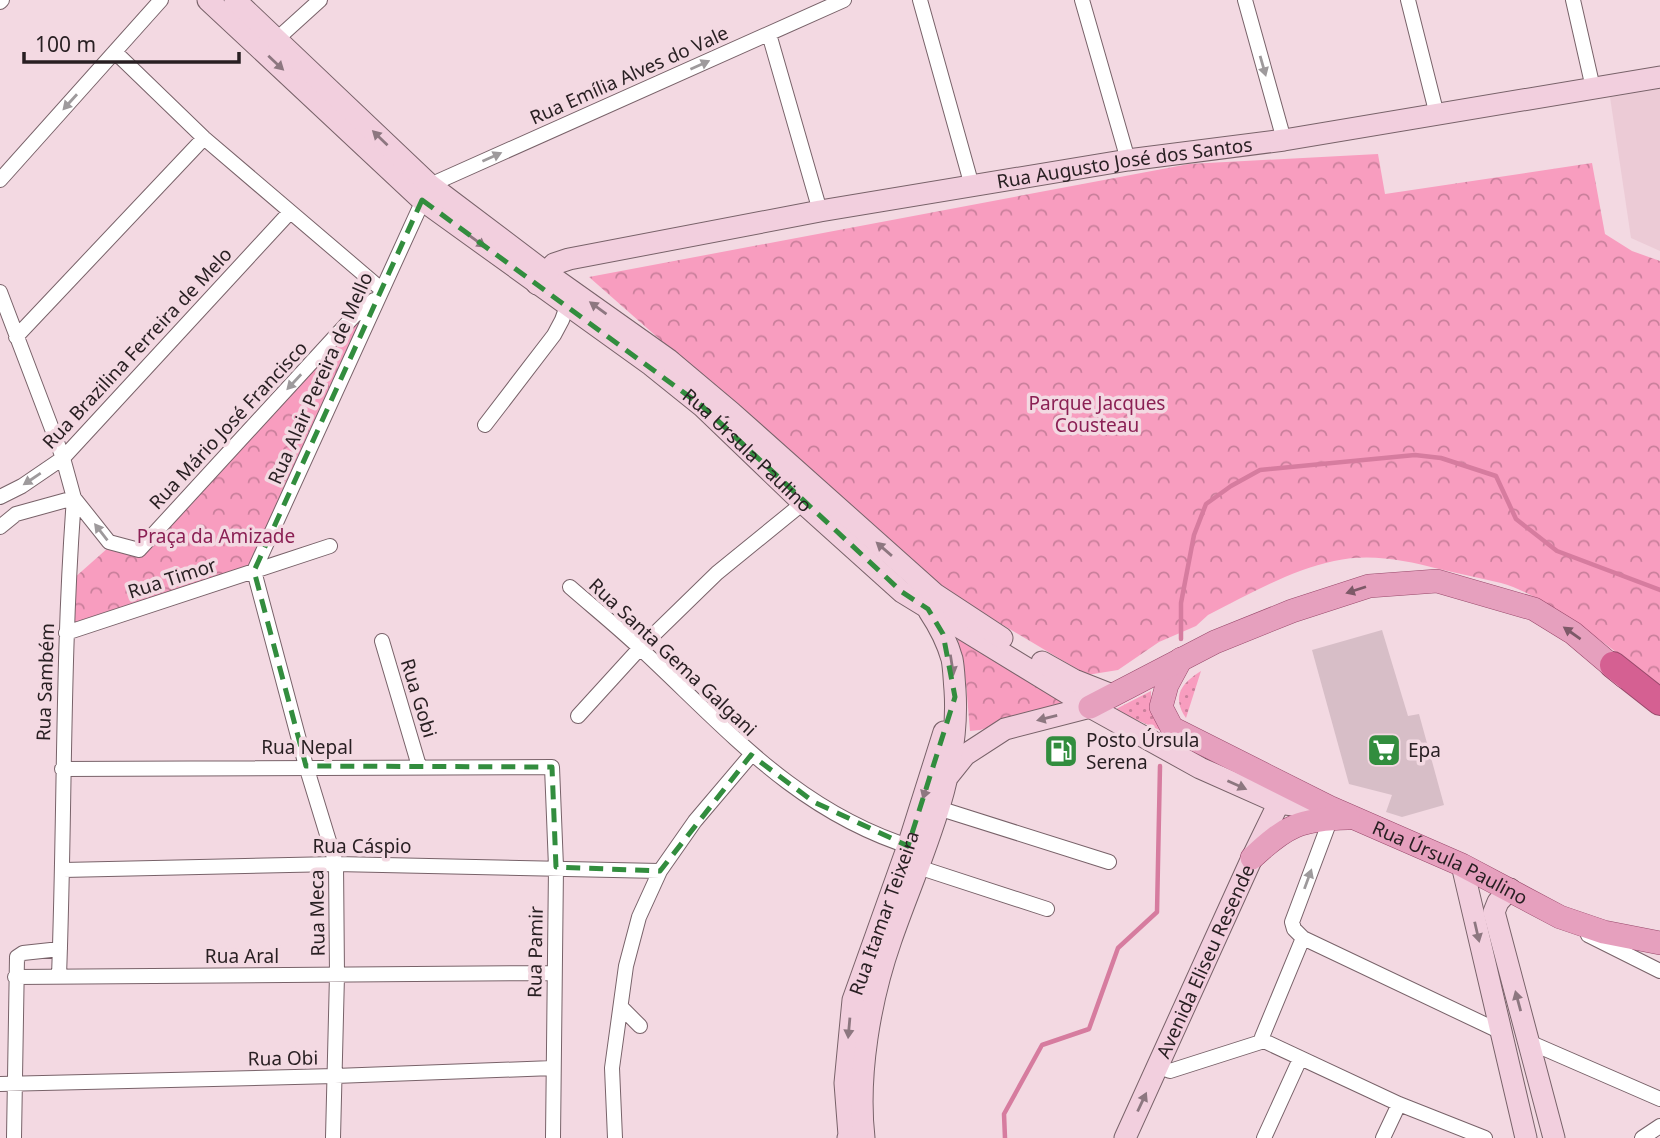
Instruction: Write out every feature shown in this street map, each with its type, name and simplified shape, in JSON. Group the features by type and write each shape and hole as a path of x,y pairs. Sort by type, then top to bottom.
{"highway":[{"path":"1613,665 1660,702"}],"main road":[{"name":"Rua Úrsula Paulino","path":"208,0 426,192 569,298 679,369 935,594 1040,661 1074,680 1112,695"},
{"name":"Rua Úrsula Paulino","path":"234,0 277,39 426,192 520,253 541,278"},
{"name":"Rua Augusto José dos Santos","path":"541,278 554,264 564,260 820,211 1128,160 1284,140 1660,77"},
{"path":"520,253 564,260"},
{"path":"569,298 590,254"},
{"name":"Rua Úrsula Paulino","path":"569,298 702,406 803,503 902,592 1090,707 1200,768 1283,794 1462,865 1560,917 1604,932 1634,949 1660,943"},
{"path":"1090,707 1215,642 1292,611 1369,586 1437,581 1534,609 1573,633 1613,665 1660,710"},
{"name":"Rua Itamar Teixeira","path":"916,855 938,808 948,776 957,723 953,661 943,634 928,609"},
{"name":"Rua Úrsula Paulino","path":"1181,659 1167,685 1161,707 1172,728 1283,794"},
{"name":"Rua Itamar Teixeira","path":"857,1136 862,1070 873,1009 916,855 955,697"},
{"name":"Rua Itamar Teixeira","path":"948,776 965,755 1004,729 1090,707"},
{"name":"Avenida Eliseu Resende","path":"1125,1138 1283,794"},
{"path":"1252,858 1278,834 1293,826 1340,816"},
{"path":"1462,865 1526,1138"},
{"path":"1510,889 1498,902 1494,912 1554,1138"}],"street":[{"path":"0,180 161,0"},
{"path":"277,39 320,0"},
{"name":"Rua Emília Alves do Vale","path":"426,192 844,0"},
{"path":"920,0 972,186"},
{"path":"1082,0 1128,160"},
{"path":"1245,0 1284,140"},
{"path":"1408,0 1437,115"},
{"path":"1573,0 1593,88"},
{"path":"769,34 820,211"},
{"path":"116,52 204,138 379,294"},
{"path":"16,337 204,138"},
{"name":"Rua Alair Pereira de Mello","path":"254,571 426,192"},
{"name":"Rua Brazilina Ferreira de Melo","path":"0,497 22,486 63,458 290,212"},
{"path":"0,292 63,458 74,498 16,514 0,527"},
{"name":"Rua Mário José Francisco","path":"74,498 109,542 139,550 354,316 379,294"},
{"path":"485,425 554,335 569,298"},
{"name":"Rua Sambém","path":"59,976 66,633 74,498"},
{"path":"578,716 640,648 717,573 803,503"},
{"name":"Rua Timor","path":"66,633 330,546"},
{"name":"Rua Meca","path":"254,571 306,766 336,864 337,975 333,1138"},
{"name":"Rua Santa Gema Galgani","path":"570,587 640,648 751,755 814,803 916,855 1047,909"},
{"name":"Rua Gobi","path":"382,641 419,766"},
{"path":"615,1138 612,1068 626,966 639,917 660,871 695,821 751,755"},
{"name":"Rua Nepal","path":"62,769 552,766"},
{"name":"Rua Pamir","path":"552,766 556,867 553,1138"},
{"path":"938,808 1109,862"},
{"path":"1340,816 1292,922 1294,929 1303,938 1501,1032"},
{"name":"Rua Cáspio","path":"63,870 336,864 660,871"},
{"path":"1264,1041 1262,1037 1303,938"},
{"path":"14,1138 7,1084 17,957 32,951 60,948"},
{"name":"Rua Úrsula Paulino","path":"1634,949 1660,971"},
{"name":"Rua Aral","path":"15,977 553,973"},
{"path":"621,1007 640,1026"},
{"path":"1159,1067 1170,1071 1264,1041 1399,1104 1485,1138"},
{"path":"1529,1042 1660,1099"},
{"path":"1264,1138 1300,1059"},
{"name":"Rua Obi","path":"7,1084 553,1068"},
{"path":"1383,1138 1399,1104"},
{"path":"1642,1138 1660,1126"}],"highlighted area":[{"path":"422,200 702,406 902,592 928,609 943,634 955,697 908,846 814,802 751,755 660,871 556,867 552,767 306,766 254,571"}],"shaded area":[{"path":"1660,88 1660,251 1631,238 1610,97"}],"green space":[{"name":"Parque Jacques Cousteau","path":"1378,154 1385,194 1592,163 1605,234 1632,251 1660,261 1660,687 1562,613 1520,590 1501,583 1413,563 1374,558 1334,561 1285,577 1208,615 1196,626 1159,642 1118,670 1087,675 944,590 589,277 1189,164"},
{"name":"Praça da Amizade","path":"370,307 246,571 72,628 73,579 109,547 141,554"},
{"path":"957,634 1069,702 970,731 966,683"},
{"path":"1201,671 1186,718 1179,697 1184,685"},
{"path":"1151,691 1151,711 1162,731 1114,710"}],"building":[{"name":"Epa","path":"1382,630 1408,716 1419,714 1444,805 1402,817 1386,812 1392,795 1349,784 1312,650"}],"waterway":[{"path":"1181,639 1181,603 1194,535 1206,504 1260,470 1415,455 1441,458 1496,476 1516,519 1557,551 1660,590"},
{"path":"1005,1138 1004,1114 1042,1045 1089,1029 1118,948 1157,912 1160,766"}],"place":[{"name":"Epa","path":"1384,750"},
{"name":"Posto Úrsula Serena","path":"1061,751"}]}
